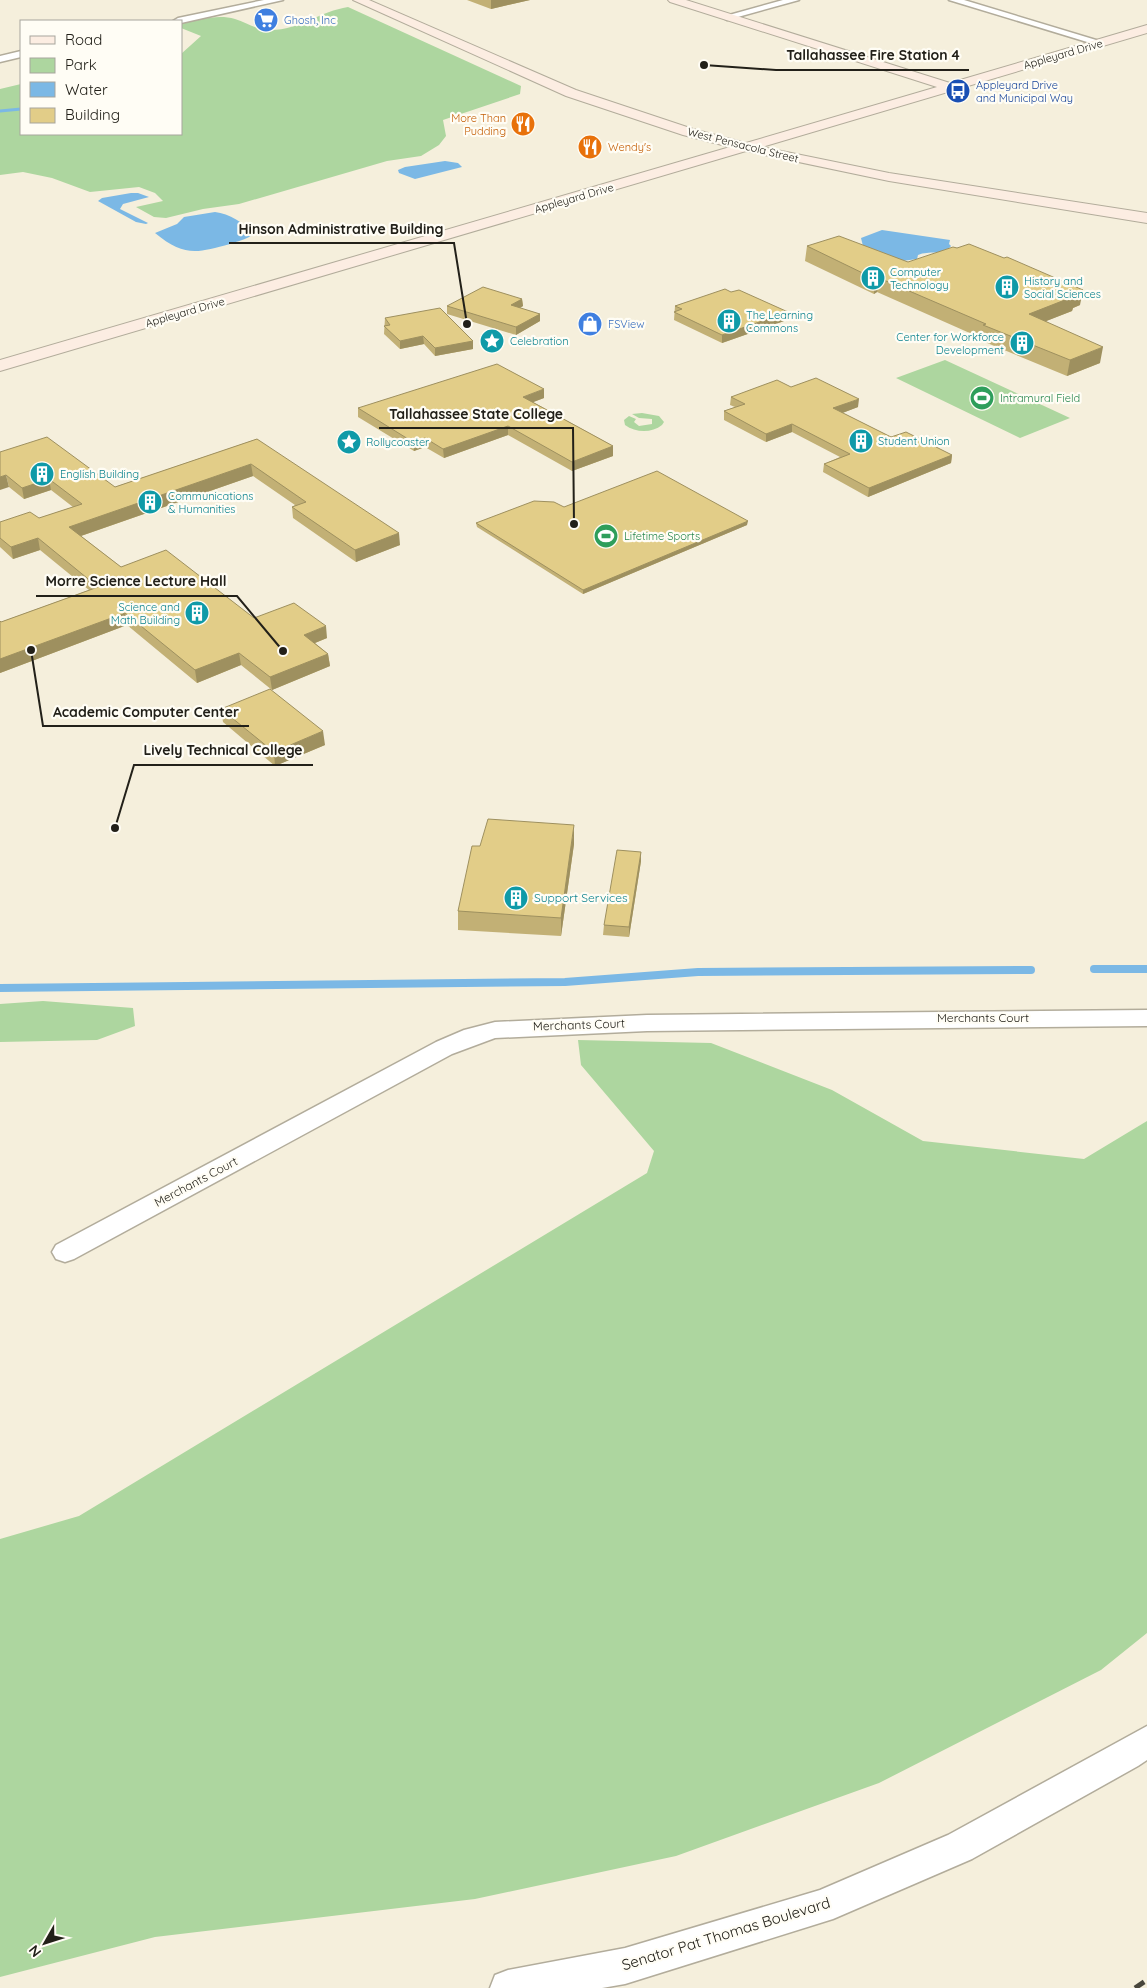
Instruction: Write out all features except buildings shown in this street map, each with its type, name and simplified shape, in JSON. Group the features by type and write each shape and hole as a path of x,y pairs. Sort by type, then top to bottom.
{"main road":[{"name":"West Pensacola Street","path":"359,0 571,94 675,128 747,147 889,177 1147,218"},
{"path":"674,0 950,87"},
{"name":"Appleyard Drive","path":"0,366 88,334 330,257 684,150 726,142 1147,20"},
{"name":"Appleyard Drive","path":"0,353 88,334 345,265 1147,29"},
{"path":"675,128 687,142 684,150"},
{"path":"792,134 787,144 812,161"},
{"path":"477,214 502,219"},
{"path":"330,257 345,265"}],"street":[{"path":"182,20 278,0"},
{"path":"727,17 794,0"},
{"path":"954,0 1100,43"},
{"path":"0,59 20,54"},
{"name":"Merchants Court","path":"65,1252 444,1048 472,1036 495,1030 647,1023 876,1018 1147,1018"},
{"name":"Senator Pat Thomas Boulevard","path":"508,1988 625,1966 821,1907 960,1847 1127,1756 1147,1741"}],"green space":[{"path":"348,7 521,86 520,94 443,120 446,136 439,145 421,156 387,161 239,204 203,209 166,218 154,217 136,207 163,201 155,193 139,187 90,192 52,178 23,172 0,175 0,89 20,84 20,135 182,135 182,53 201,36 182,28 182,24 222,17 235,19 261,29 271,30 301,24 338,9"},
{"name":"Intramural Field","path":"945,360 1070,418 1020,438 896,378"},
{"path":"642,413 659,416 664,422 658,428 649,431 634,430 625,425 624,420 629,416 636,419 634,422 639,426 652,424 652,419 639,418 632,414"},
{"path":"43,1001 133,1008 135,1026 97,1040 0,1042 0,1004"},
{"path":"578,1040 711,1043 832,1090 923,1141 1084,1159 1147,1121 1147,1633 1101,1670 879,1783 676,1856 475,1899 155,1937 0,1977 0,1539 79,1516 647,1173 654,1151 581,1065"}],"water":[{"path":"445,161 458,163 462,167 415,179 399,173 398,170 405,167"},
{"path":"138,193 149,197 123,204 120,209 148,223 136,222 98,201 102,198"},
{"path":"215,212 236,219 252,235 230,244 191,251 174,246 155,233 177,224 184,217"},
{"path":"882,230 950,240 949,244 951,246 944,251 922,254 918,255 917,259 902,261 863,246 861,238"}],"waterway":[{"path":"0,111 20,109"},
{"path":"1094,969 1147,969"},
{"path":"0,988 565,982 698,972 1031,970"}],"railway":[{"path":"1135,1988 1147,1980"}],"place":[{"name":"Ghosh, Inc","path":"266,20"},
{"name":"Tallahassee Fire Station 4","path":"704,65"},
{"name":"Appleyard Drive and Municipal Way","path":"958,91"},
{"name":"More Than Pudding","path":"523,124"},
{"name":"Wendy's","path":"590,147"},
{"name":"Computer Technology","path":"873,278"},
{"name":"History and Social Sciences","path":"1007,287"},
{"name":"The Learning Commons","path":"729,321"},
{"name":"Hinson Administrative Building","path":"467,324"},
{"name":"FSView","path":"590,324"},
{"name":"Celebration","path":"492,341"},
{"name":"Center for Workforce Development","path":"1022,343"},
{"name":"Intramural Field","path":"982,398"},
{"name":"Student Union","path":"861,441"},
{"name":"Rollycoaster","path":"349,442"},
{"name":"English Building","path":"42,474"},
{"name":"Communications & Humanities","path":"150,502"},
{"name":"Tallahassee State College","path":"574,524"},
{"name":"Lifetime Sports","path":"606,536"},
{"name":"Science and Math Building","path":"197,613"},
{"name":"Academic Computer Center","path":"31,650"},
{"name":"Morre Science Lecture Hall","path":"283,651"},
{"name":"Lively Technical College","path":"115,828"},
{"name":"Support Services","path":"516,898"}]}
